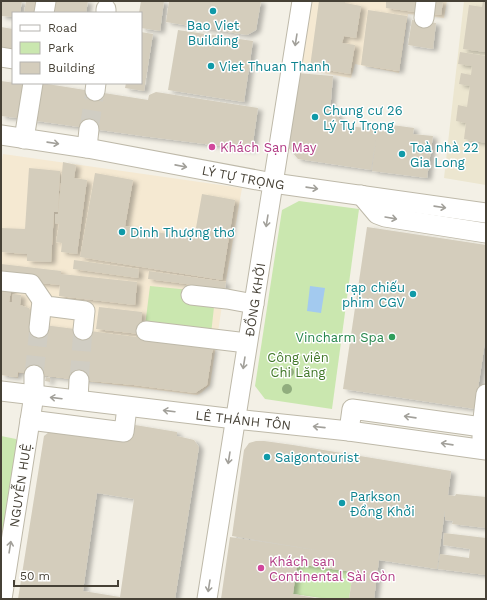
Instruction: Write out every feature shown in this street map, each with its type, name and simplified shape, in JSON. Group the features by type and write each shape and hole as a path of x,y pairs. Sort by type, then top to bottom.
{"street":[{"path":"44,12 46,1"},
{"name":"ÐỒNG KHỞI","path":"207,599 302,1"},
{"path":"1,57 12,59"},
{"path":"24,139 33,84"},
{"path":"87,148 89,129"},
{"name":"LÝ TỰ TRỌNG","path":"1,135 87,148 273,183 486,213"},
{"path":"361,195 377,214 385,217 486,233"},
{"path":"1,281 31,284 46,306 85,311 83,330"},
{"path":"191,295 254,304"},
{"path":"39,328 42,301"},
{"path":"146,330 247,343"},
{"name":"NGUYỄN HUỆ","path":"2,599 34,395 34,375"},
{"path":"78,400 80,380"},
{"name":"LÊ THÁNH TÔN","path":"1,391 127,407 348,430 484,449"},
{"path":"484,449 482,427 486,394"},
{"path":"30,420 124,432 127,407"},
{"path":"348,430 352,409 482,427"}],"shaded area":[{"path":"312,1 447,1 444,18 408,14 399,73 355,64 351,78 300,69"},
{"path":"464,1 486,1 486,185 444,178"},
{"path":"3,154 242,188 210,385 201,393 197,395 19,373 18,378 1,375 1,165"}],"green space":[{"name":"Công viên Chi Lăng","path":"299,201 359,209 332,409 265,399 255,386 282,210"},
{"path":"150,286 190,290 189,304 214,307 211,334 145,326"},
{"path":"1,436 16,439 19,443 1,561"},
{"path":"297,564 353,572 349,599 328,599 293,594"}],"water":[{"path":"310,286 325,288 321,313 307,311"}],"building":[{"path":"1,1 22,1 20,12 12,12 12,17 1,16"},
{"path":"26,1 44,1 42,12 24,12"},
{"path":"51,1 88,1 86,12 49,12"},
{"path":"141,1 164,1 160,31 142,28 142,12 139,12"},
{"name":"Bao Viet Building","path":"169,1 261,1 256,30 247,35 166,22"},
{"path":"319,1 345,1 345,3 361,6 356,38 344,36 342,43 355,45 350,74 310,67"},
{"path":"386,1 423,1 422,13 386,8"},
{"path":"429,1 443,1 441,15 427,13"},
{"path":"483,1 486,1 486,52 463,49 469,5 482,7"},
{"path":"368,10 407,16 399,71 361,65"},
{"path":"412,20 436,23 433,49 408,45"},
{"path":"1,27 12,29 12,56 1,54"},
{"name":"Viet Thuan Thanh","path":"178,30 253,41 244,102 168,90"},
{"path":"142,32 153,34 144,91 125,88 126,84 142,84"},
{"path":"460,52 486,56 486,143 464,139 466,123 456,121 458,105 467,107 470,86 459,84 461,73 471,75 472,66 458,64"},
{"name":"Chung cư 26 Lý Tự Trọng","path":"297,73 333,76 330,112 335,111 342,123 339,125 391,131 392,125 414,128 413,134 433,136 427,178 372,171 376,139 371,170 298,159 287,146"},
{"path":"1,81 12,83 12,84 30,85 25,119 1,116"},
{"path":"41,84 148,100 149,95 156,92 258,108 252,150 30,120"},
{"path":"63,162 76,165 74,178 87,180 77,254 61,252 62,243 56,242 59,224 55,223 55,214 58,214"},
{"path":"29,168 60,171 58,212 54,212 51,262 27,261 27,254 1,252 1,228 25,229"},
{"name":"Dinh Thượng thơ","path":"95,173 133,180 125,226 194,239 202,194 235,200 222,280 80,257"},
{"path":"367,227 486,245 486,335 475,409 343,389"},
{"path":"74,260 139,269 138,278 73,269"},
{"path":"1,264 61,271 61,274 137,282 135,305 59,296 60,285 1,279"},
{"path":"149,271 226,282 225,289 148,279"},
{"path":"2,283 12,284 9,302 12,302 13,294 21,295 20,305 29,308 32,316 44,325 213,347 207,385 195,393 18,372 17,377 1,375"},
{"path":"99,307 142,312 140,334 96,329"},
{"path":"46,377 50,378 50,382 45,381"},
{"path":"129,424 177,432 177,436 194,440 199,447 175,599 18,599 44,436 49,432 56,430 126,441","holes":["97,493 134,499 120,597 83,591"]},
{"name":"Parkson Đồng Khởi","path":"256,441 293,445 451,471 448,495 455,496 456,494 486,497 486,528 452,524 453,521 445,520 445,510 437,569 379,560 374,599 349,599 353,572 297,564 293,594 321,599 221,599 230,537 341,554 232,536 244,450 249,443"},
{"path":"444,533 486,538 486,575 438,569 440,554 469,558 470,549 443,545"}],"tunnel":[{"path":"89,129 95,91"},
{"path":"34,375 39,328"},
{"path":"79,380 83,330"}],"place":[{"name":"Bao Viet Building","path":"213,11"},
{"name":"Viet Thuan Thanh","path":"211,66"},
{"name":"Chung cư 26 Lý Tự Trọng","path":"315,117"},
{"name":"Khách Sạn May","path":"212,147"},
{"name":"Toà nhà 22 Gia Long","path":"402,154"},
{"name":"Dinh Thượng thơ","path":"122,232"},
{"name":"rạp chiếu phim CGV","path":"413,294"},
{"name":"Vincharm Spa","path":"392,337"},
{"name":"Saigontourist","path":"267,457"},
{"name":"Parkson Đồng Khởi","path":"342,503"},
{"name":"Khách sạn Continental Sài Gòn","path":"261,568"}]}
